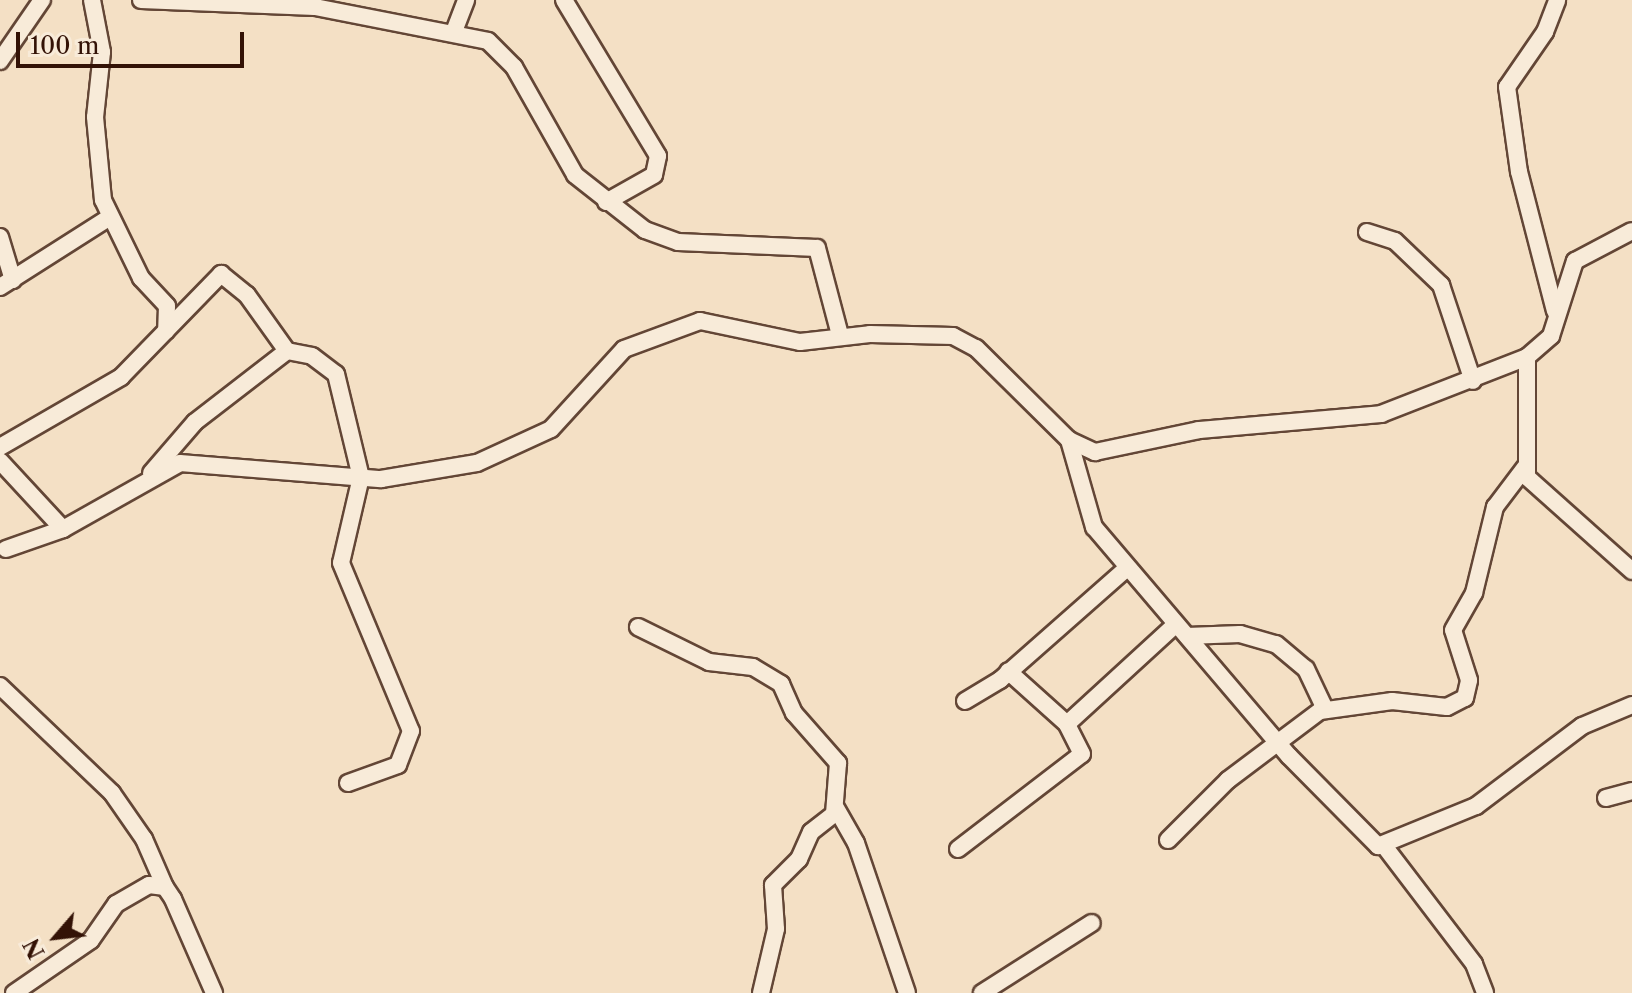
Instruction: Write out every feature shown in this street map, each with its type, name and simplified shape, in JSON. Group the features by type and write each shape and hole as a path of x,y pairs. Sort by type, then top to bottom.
{"street":[{"path":"0,61 42,0"},
{"path":"92,0 102,52 95,117 110,217 141,278 167,306 166,332"},
{"path":"141,0 315,7 455,29 502,52 575,175 606,202 668,241 814,246 824,261 840,335"},
{"path":"455,29 466,0"},
{"path":"564,0 658,156 654,175 606,202"},
{"path":"1557,0 1545,32 1507,87 1519,172 1557,316"},
{"path":"0,237 7,283 110,217"},
{"path":"6,549 63,529 150,475 180,463 361,477 439,474 533,439 554,426 617,354 658,331 703,321 800,342 840,335 968,342 1069,440 1105,452 1199,430 1366,417 1473,381 1527,357 1550,338 1575,261 1632,231"},
{"path":"1367,232 1395,241 1441,285 1473,381"},
{"path":"0,447 117,380 223,274 287,351 312,356 336,374 361,477 341,563 411,731 398,765 348,783"},
{"path":"150,475 195,422 287,351"},
{"path":"1527,357 1526,466 1533,486 1632,571"},
{"path":"1069,440 1087,516 1127,568 1277,742 1365,836 1385,847 1474,964 1485,993"},
{"path":"0,461 63,529"},
{"path":"1168,840 1277,742 1325,709 1392,701 1447,707 1465,698 1469,680 1453,630 1474,593 1495,507 1526,466"},
{"path":"965,701 1008,671 1127,568"},
{"path":"638,627 709,662 753,667 781,684 794,713 836,759 836,808 856,843 907,993"},
{"path":"1067,724 1181,630 1240,634 1276,644 1300,661 1325,709"},
{"path":"958,849 1079,761 1082,752 1067,724 1008,671"},
{"path":"0,686 112,793 144,839 214,993"},
{"path":"1385,847 1476,806 1582,726 1632,705"},
{"path":"1606,798 1632,791"},
{"path":"761,993 776,929 773,885 836,808"},
{"path":"14,993 91,940 116,904 149,885 165,887"},
{"path":"982,993 1092,923"}]}
